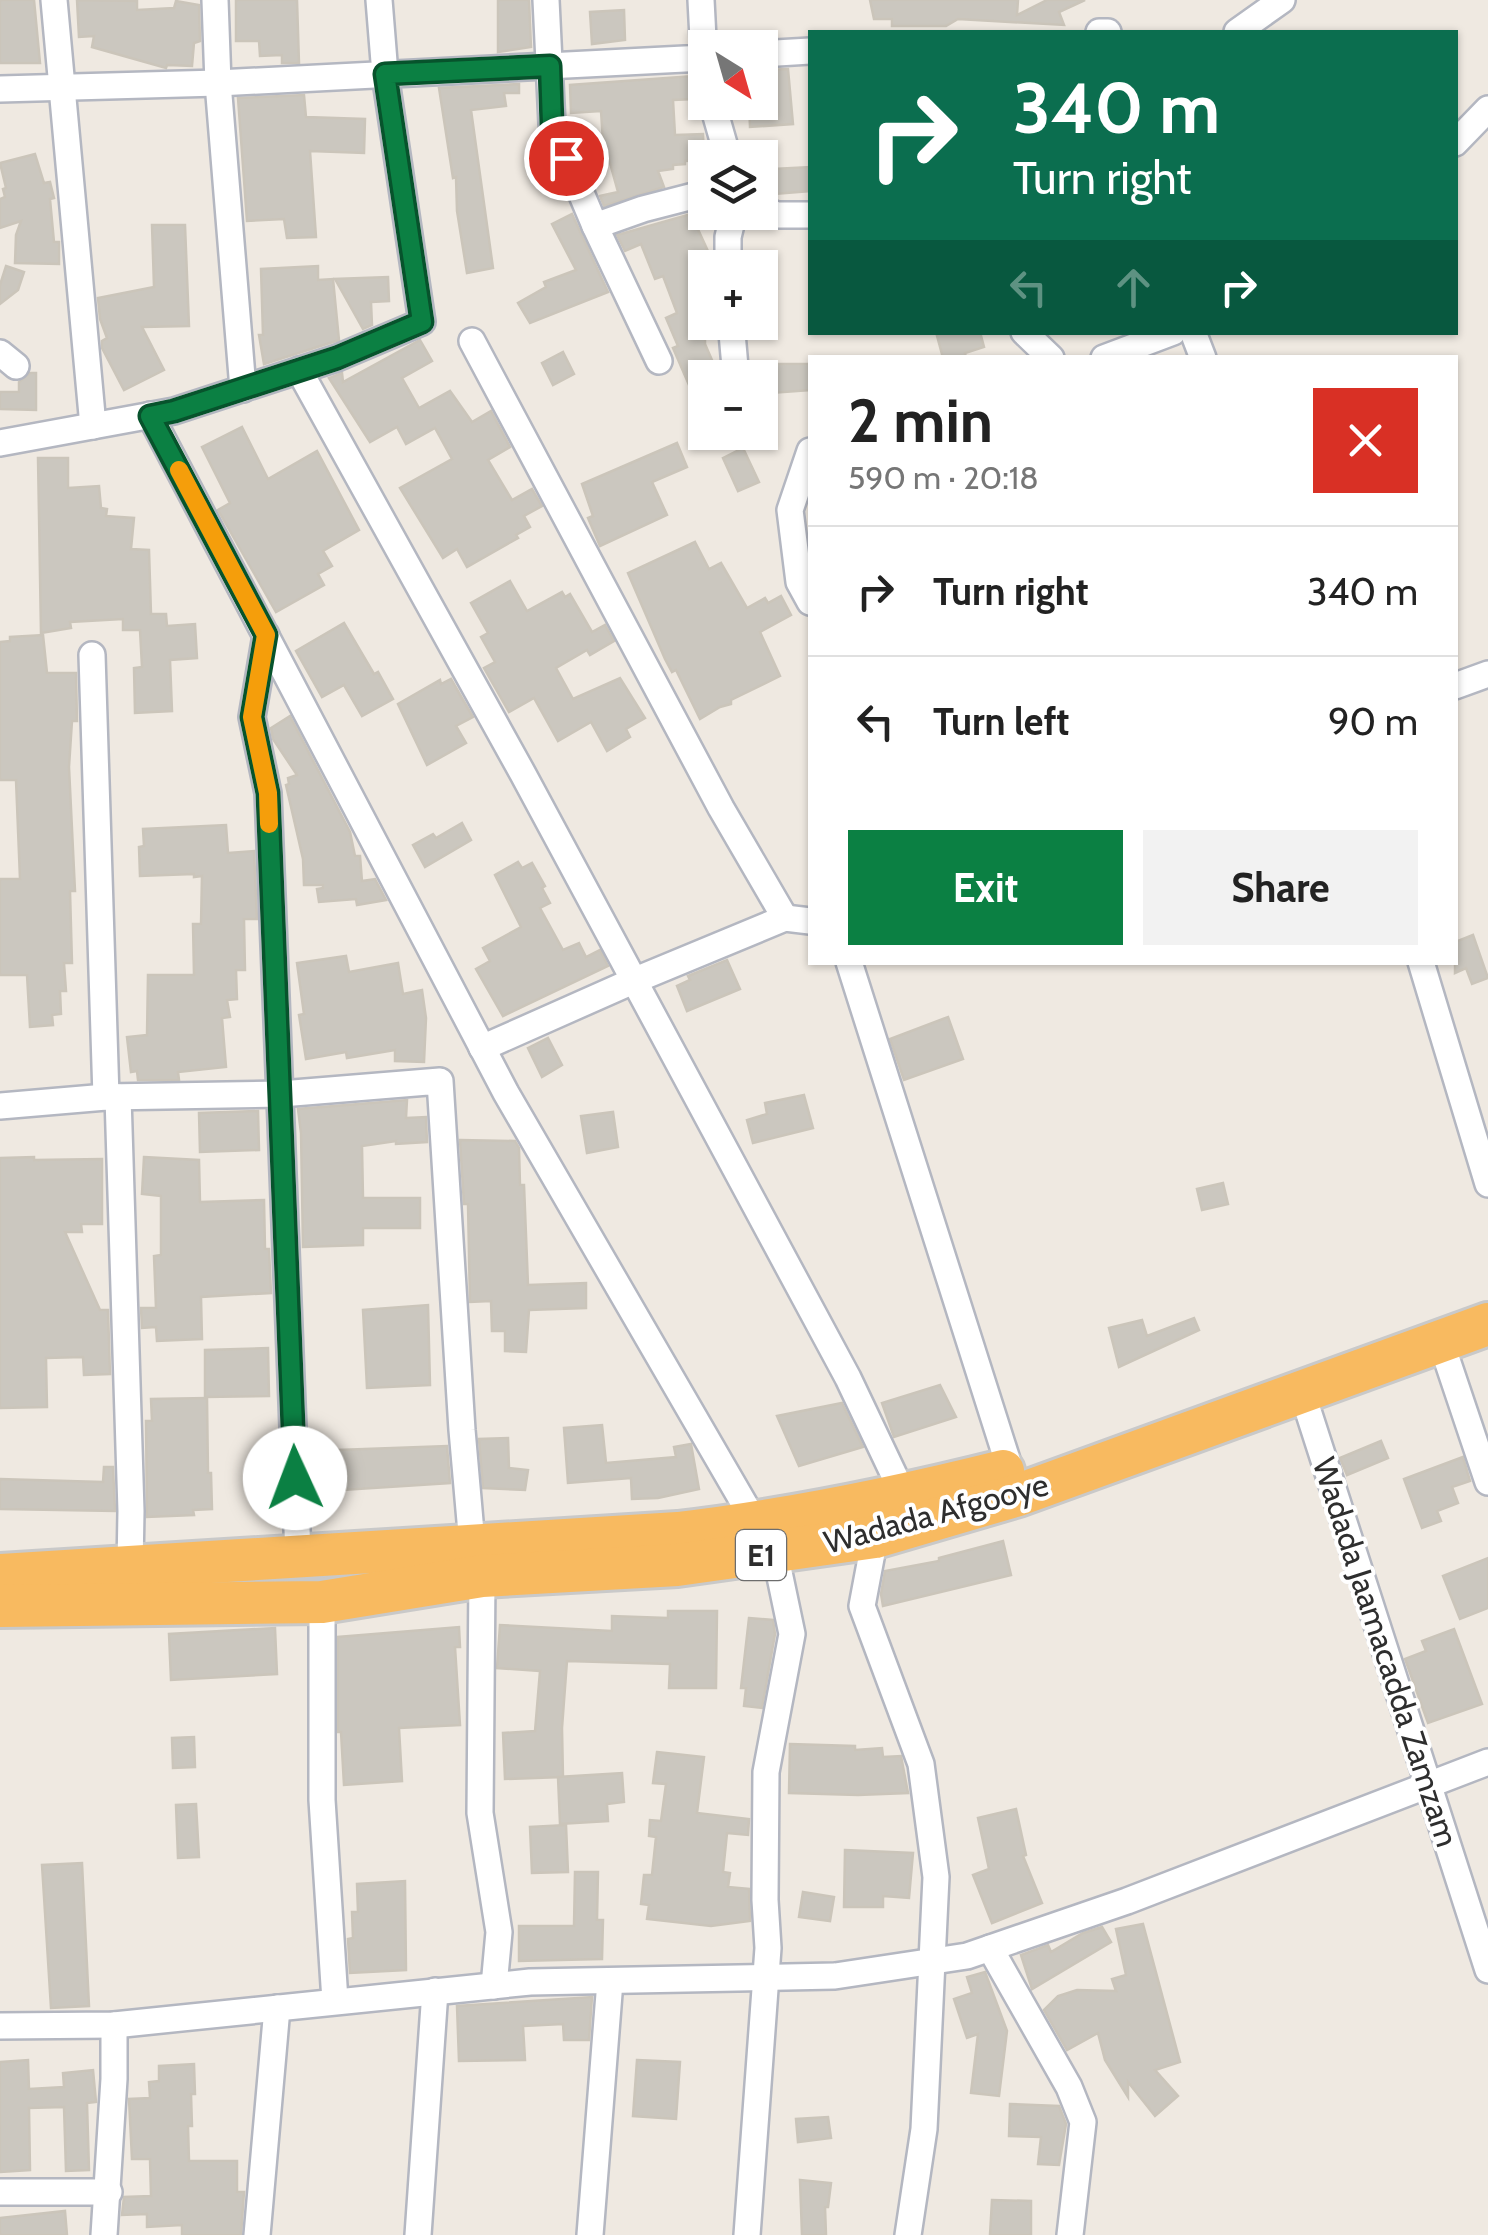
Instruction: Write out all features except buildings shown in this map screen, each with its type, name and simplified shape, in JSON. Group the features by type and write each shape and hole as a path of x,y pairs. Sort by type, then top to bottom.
{"highway":[{"name":"Wadada Afgooye","path":"0,1575 298,1555 677,1565 904,1496 1010,1469 1488,1295"},
{"name":"Wadada Afgooye","path":"765,1539 875,1536 1018,1496 1488,1324"},
{"name":"Wadada Afgooye","path":"0,1606 322,1602 477,1560"}],"street":[{"path":"54,0 93,426"},
{"path":"215,0 243,389"},
{"path":"0,444 150,416 299,370 422,322 385,74 379,0"},
{"path":"546,0 552,124 659,361"},
{"path":"700,0 702,30"},
{"path":"1240,30 1282,0"},
{"path":"778,53 808,51"},
{"path":"0,88 218,83 688,61"},
{"path":"1458,140 1488,109"},
{"path":"595,226 688,197"},
{"path":"778,215 808,215"},
{"path":"1027,335 1048,355"},
{"path":"1112,355 1166,335"},
{"path":"472,341 721,808 797,920 633,981 482,1048"},
{"path":"299,370 523,774 848,1378 904,1496"},
{"path":"150,416 482,1048 643,1334 765,1539 792,1634 766,1772 768,1948 748,2235"},
{"path":"808,457 790,510 800,582 808,598"},
{"path":"266,635 252,717 268,793 298,1555"},
{"path":"92,655 131,1511 130,1566"},
{"path":"1458,685 1488,674"},
{"path":"851,965 1010,1469"},
{"path":"1421,965 1488,1184"},
{"path":"0,1106 112,1097 281,1094 440,1081 462,1430 477,1560 480,1813 499,1932 494,1986"},
{"path":"1441,1342 1488,1482"},
{"name":"Wadada Jaamacadda Zamzam","path":"1302,1392 1488,1970"},
{"path":"875,1536 862,1606 921,1764 936,1877 924,2129 908,2235"},
{"path":"322,1602 322,1800 336,2001"},
{"path":"3,2020 114,2025 494,1986 836,1976 967,1956 1128,1901 1488,1762"},
{"path":"990,1948 1068,2087 1083,2122 1070,2235"},
{"path":"590,2235 610,1981"},
{"path":"418,2235 435,1992"},
{"path":"258,2235 277,2008"},
{"path":"104,2235 114,2025"},
{"path":"0,2192 108,2192"}],"slow traffic":[{"path":"179,470 266,635 252,717 268,793 269,824"}],"route":[{"path":"295,1478 268,793 252,717 266,635 150,416 337,358 422,322 385,74 550,66 552,124 566,158"}]}
